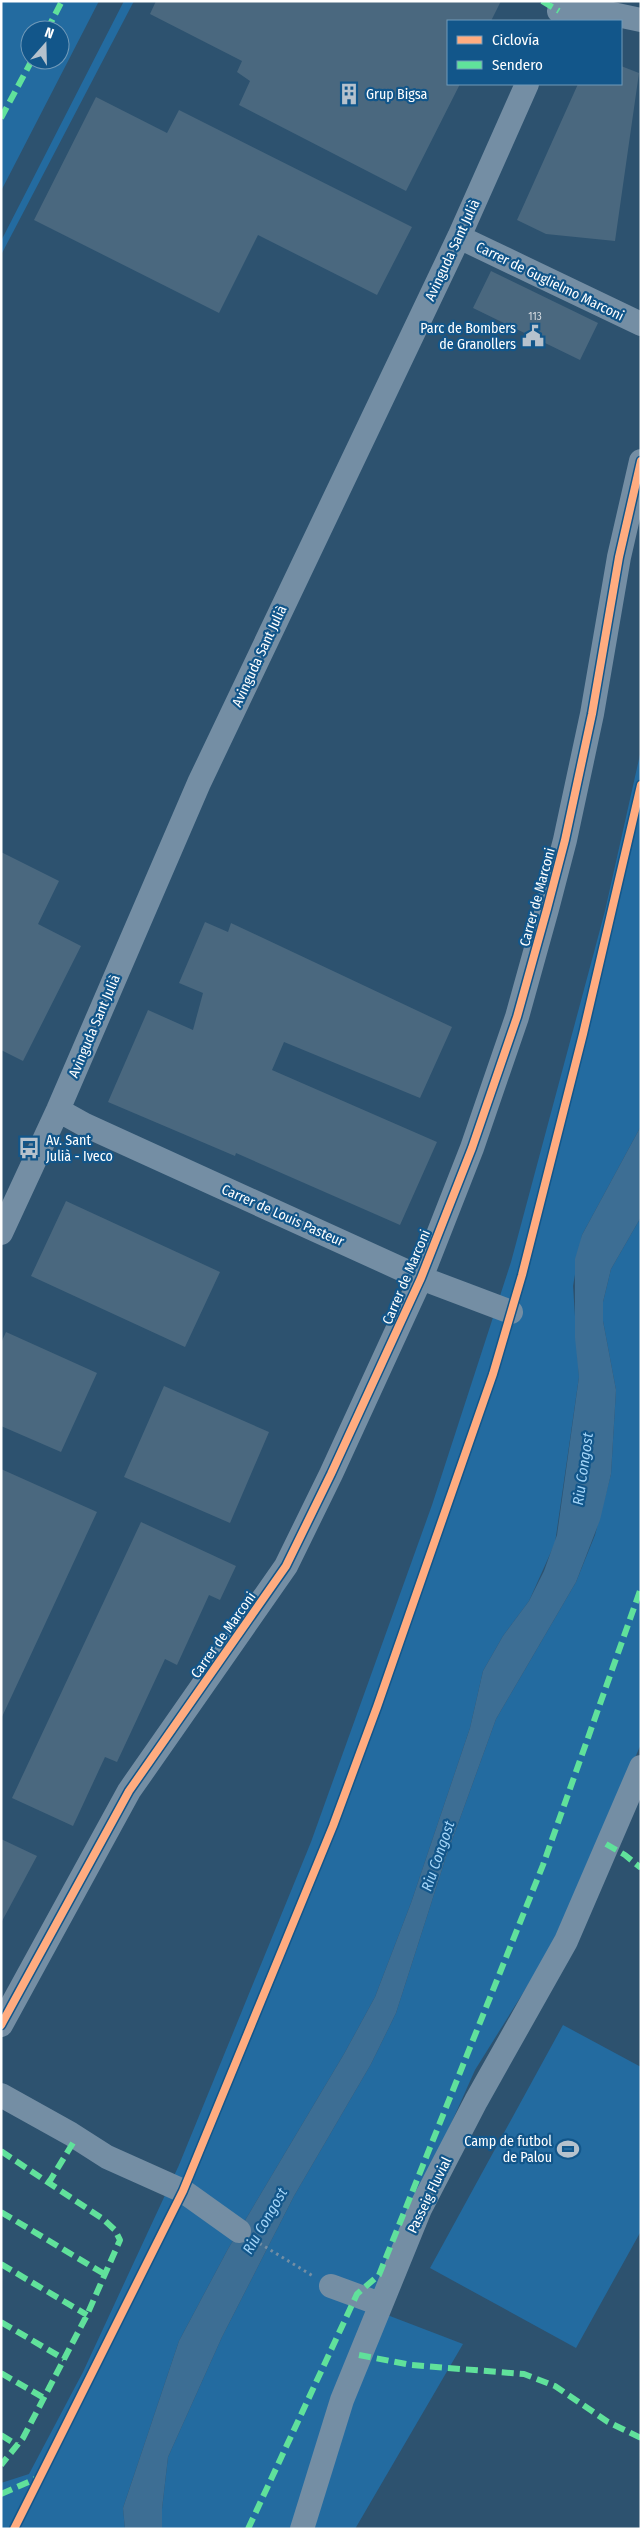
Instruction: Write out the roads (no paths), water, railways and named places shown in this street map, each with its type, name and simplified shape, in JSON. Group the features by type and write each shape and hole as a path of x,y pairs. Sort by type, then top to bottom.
{"street":[{"path":"559,11 584,8 641,20"},
{"name":"Avinguda Sant Julià","path":"4,1222 58,1110 199,784 458,237 527,85"},
{"name":"Carrer de Guglielmo Marconi","path":"458,237 641,324"},
{"name":"Carrer de Marconi","path":"1,2025 129,1791 286,1566 331,1474 421,1278 472,1148 517,1017 547,909 565,840 588,734 619,557 641,461"},
{"name":"Carrer de Louis Pasteur","path":"58,1110 85,1125 421,1278 511,1312"},
{"name":"Passeig Fluvial","path":"302,2529 342,2400 420,2209 476,2101 566,1941 641,1766"},
{"path":"1,2096 71,2134 106,2157 183,2191 239,2231"},
{"path":"331,2286 380,2304"}],"water":[{"name":"Riu Congost","path":"641,1126 641,1217 611,1269 603,1302 603,1321 616,1390 611,1474 600,1520 576,1582 496,1719 446,1857 396,2013 371,2064 294,2196 222,2337 168,2457 162,2509 162,2529 125,2529 123,2508 179,2341 228,2249 344,2054 375,1997 411,1903 470,1728 483,1671 503,1636 529,1601 544,1571 557,1535 579,1377 575,1338 575,1259 582,1235"}],"place":[{"name":"Grup Bigsa","path":"349,94"},
{"name":"Parc de Bombers de Granollers","path":"533,336"},
{"name":"Av. Sant Julià - Iveco","path":"29,1148"},
{"name":"Camp de futbol de Palou","path":"568,2149"}]}
